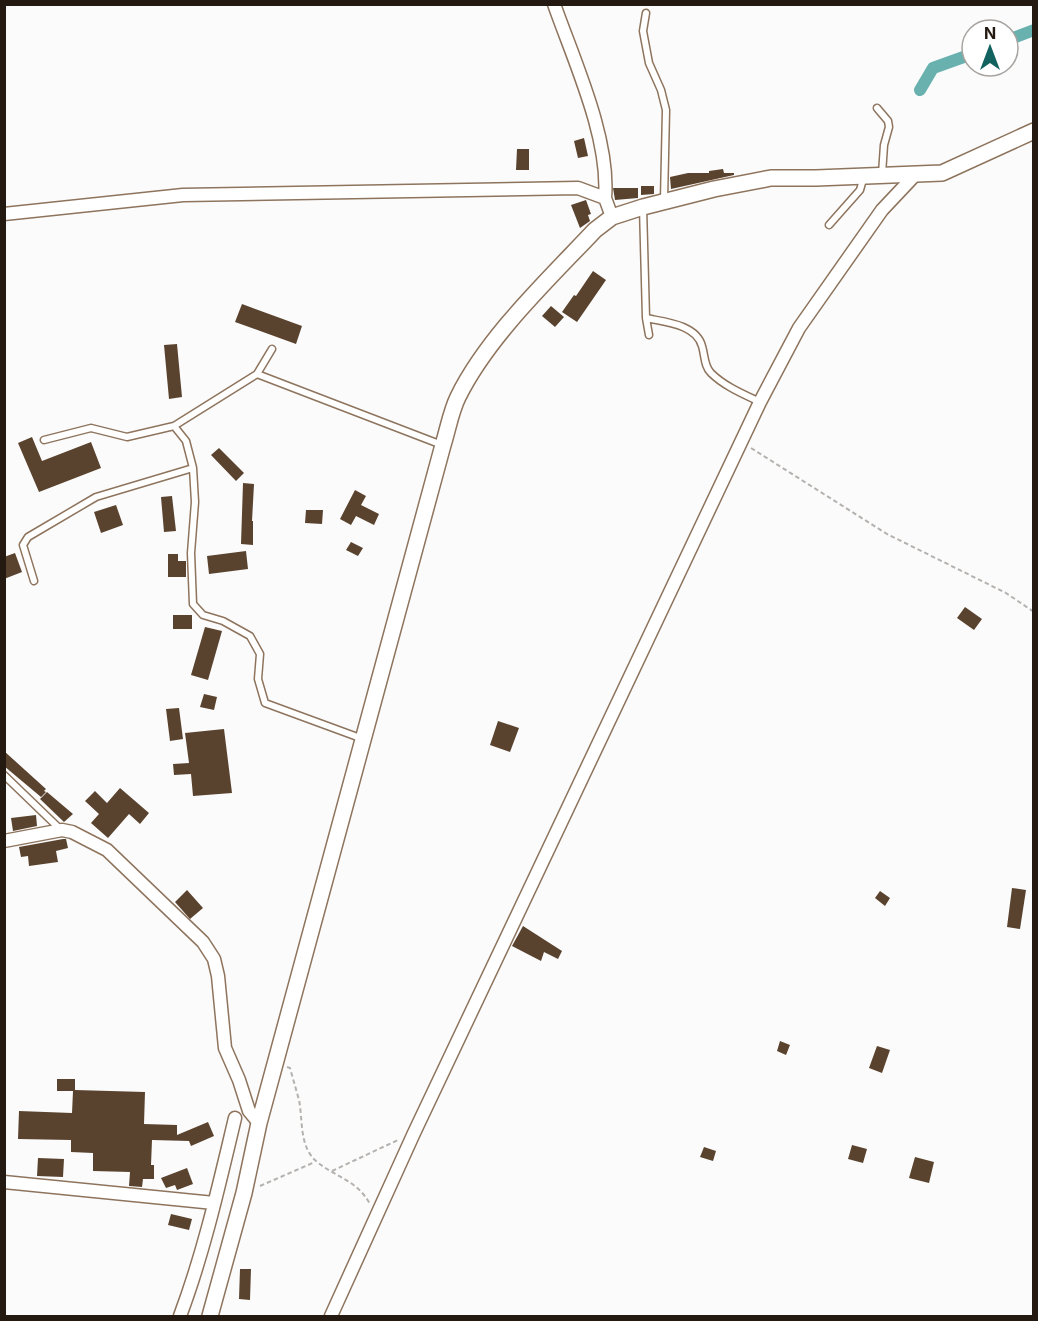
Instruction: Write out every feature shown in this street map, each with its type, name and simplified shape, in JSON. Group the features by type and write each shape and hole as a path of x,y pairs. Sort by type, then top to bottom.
{"street":[{"path":"554,4 601,145 605,187 612,217"},
{"path":"210,1317 244,1193 259,1124 443,445 457,398 501,334 595,230 612,217 664,201 771,178 942,173 1034,131"},
{"path":"331,1317 414,1133 760,402 799,328 882,210 915,175"},
{"path":"4,214 183,195 605,187"},
{"path":"4,841 62,830 72,832 107,850 203,942 214,959 218,976 225,1048 249,1111 259,1124"},
{"path":"180,1317 192,1284 235,1118"},
{"path":"4,1182 214,1203"}],"lane":[{"path":"646,13 643,31 649,63 661,90 666,110 664,201"},
{"path":"877,108 888,121 889,127 884,145 882,175"},
{"path":"829,225 860,190 864,176"},
{"path":"643,207 646,318 649,335"},
{"path":"646,318 680,325 695,334 702,344 704,359 710,372 734,389 760,402"},
{"path":"44,440 91,428 127,437 174,426 257,374 272,349"},
{"path":"257,374 443,445"},
{"path":"174,426 186,441 193,468 195,502 192,553 193,604 203,615 223,621 250,636 260,654 258,679 265,702 364,739"},
{"path":"34,581 23,545 28,537 96,496 193,468"},
{"path":"4,775 62,830"}],"path":[{"path":"742,441 887,534 1006,593 1034,612"},
{"path":"277,1061 290,1068 299,1101 304,1142 309,1153 316,1161 363,1192 376,1216"},
{"path":"332,1171 414,1133"},
{"path":"244,1193 316,1161"}],"building":[{"path":"584,138 588,156 578,158 574,141"},
{"path":"517,149 529,149 529,170 516,170"},
{"path":"723,169 724,173 734,173 734,175 671,189 670,177 688,173 709,173 709,171"},
{"path":"641,186 654,186 654,194 641,195"},
{"path":"613,188 638,188 638,198 615,200"},
{"path":"586,200 591,214 588,215 590,221 580,228 571,205"},
{"path":"593,271 606,280 577,322 562,312"},
{"path":"242,304 302,326 296,344 235,322"},
{"path":"551,306 564,317 555,327 542,316"},
{"path":"177,344 182,397 169,399 164,345"},
{"path":"32,437 42,461 91,442 101,468 39,492 18,443"},
{"path":"219,448 244,473 236,481 211,455"},
{"path":"243,483 254,484 253,545 241,544"},
{"path":"355,490 366,496 361,505 379,514 374,525 356,516 351,525 340,519"},
{"path":"172,496 176,531 164,532 161,497"},
{"path":"116,505 123,525 101,533 94,512"},
{"path":"306,510 323,510 322,524 305,523"},
{"path":"351,542 363,548 358,556 346,550"},
{"path":"246,551 248,569 209,574 207,556"},
{"path":"15,553 22,572 4,579 4,557"},
{"path":"168,554 178,554 178,561 186,561 186,577 168,577"},
{"path":"965,607 982,619 974,630 957,618"},
{"path":"173,615 192,615 192,629 173,629"},
{"path":"205,627 222,631 208,680 191,675"},
{"path":"204,694 217,697 214,710 200,707"},
{"path":"179,708 183,739 170,741 166,709"},
{"path":"498,721 519,728 510,752 490,745"},
{"path":"224,729 232,793 193,796 191,774 174,775 173,764 189,763 185,733"},
{"path":"4,751 46,789 41,797 4,766"},
{"path":"120,788 149,813 140,824 129,814 108,838 91,823 99,814 85,801 95,791 107,803"},
{"path":"47,792 73,814 64,822 40,799"},
{"path":"36,815 37,826 13,831 11,818"},
{"path":"66,839 68,848 56,851 58,862 29,866 28,856 21,857 19,847"},
{"path":"1012,888 1026,890 1020,929 1007,927"},
{"path":"187,890 203,908 190,919 175,902"},
{"path":"880,891 890,898 885,906 875,898"},
{"path":"523,926 562,951 558,959 544,952 541,961 512,946"},
{"path":"780,1041 790,1045 786,1055 777,1051"},
{"path":"877,1046 890,1050 882,1073 869,1068"},
{"path":"57,1079 75,1079 75,1090 145,1092 144,1124 177,1125 177,1135 208,1122 214,1136 191,1146 189,1141 152,1140 151,1165 154,1165 154,1179 143,1179 142,1187 129,1186 130,1172 93,1171 93,1153 71,1152 71,1140 18,1139 19,1111 72,1113 73,1091 57,1091"},
{"path":"852,1145 867,1149 863,1163 848,1159"},
{"path":"704,1147 716,1151 713,1161 700,1157"},
{"path":"915,1157 934,1162 929,1183 909,1178"},
{"path":"38,1158 64,1159 63,1177 37,1176"},
{"path":"187,1168 193,1184 177,1190 175,1185 166,1188 161,1178"},
{"path":"171,1214 192,1219 189,1230 168,1225"},
{"path":"240,1269 251,1269 250,1300 239,1299"}],"waterway":[{"path":"1020,35 1034,30"},
{"path":"920,90 933,68 960,58"}]}
